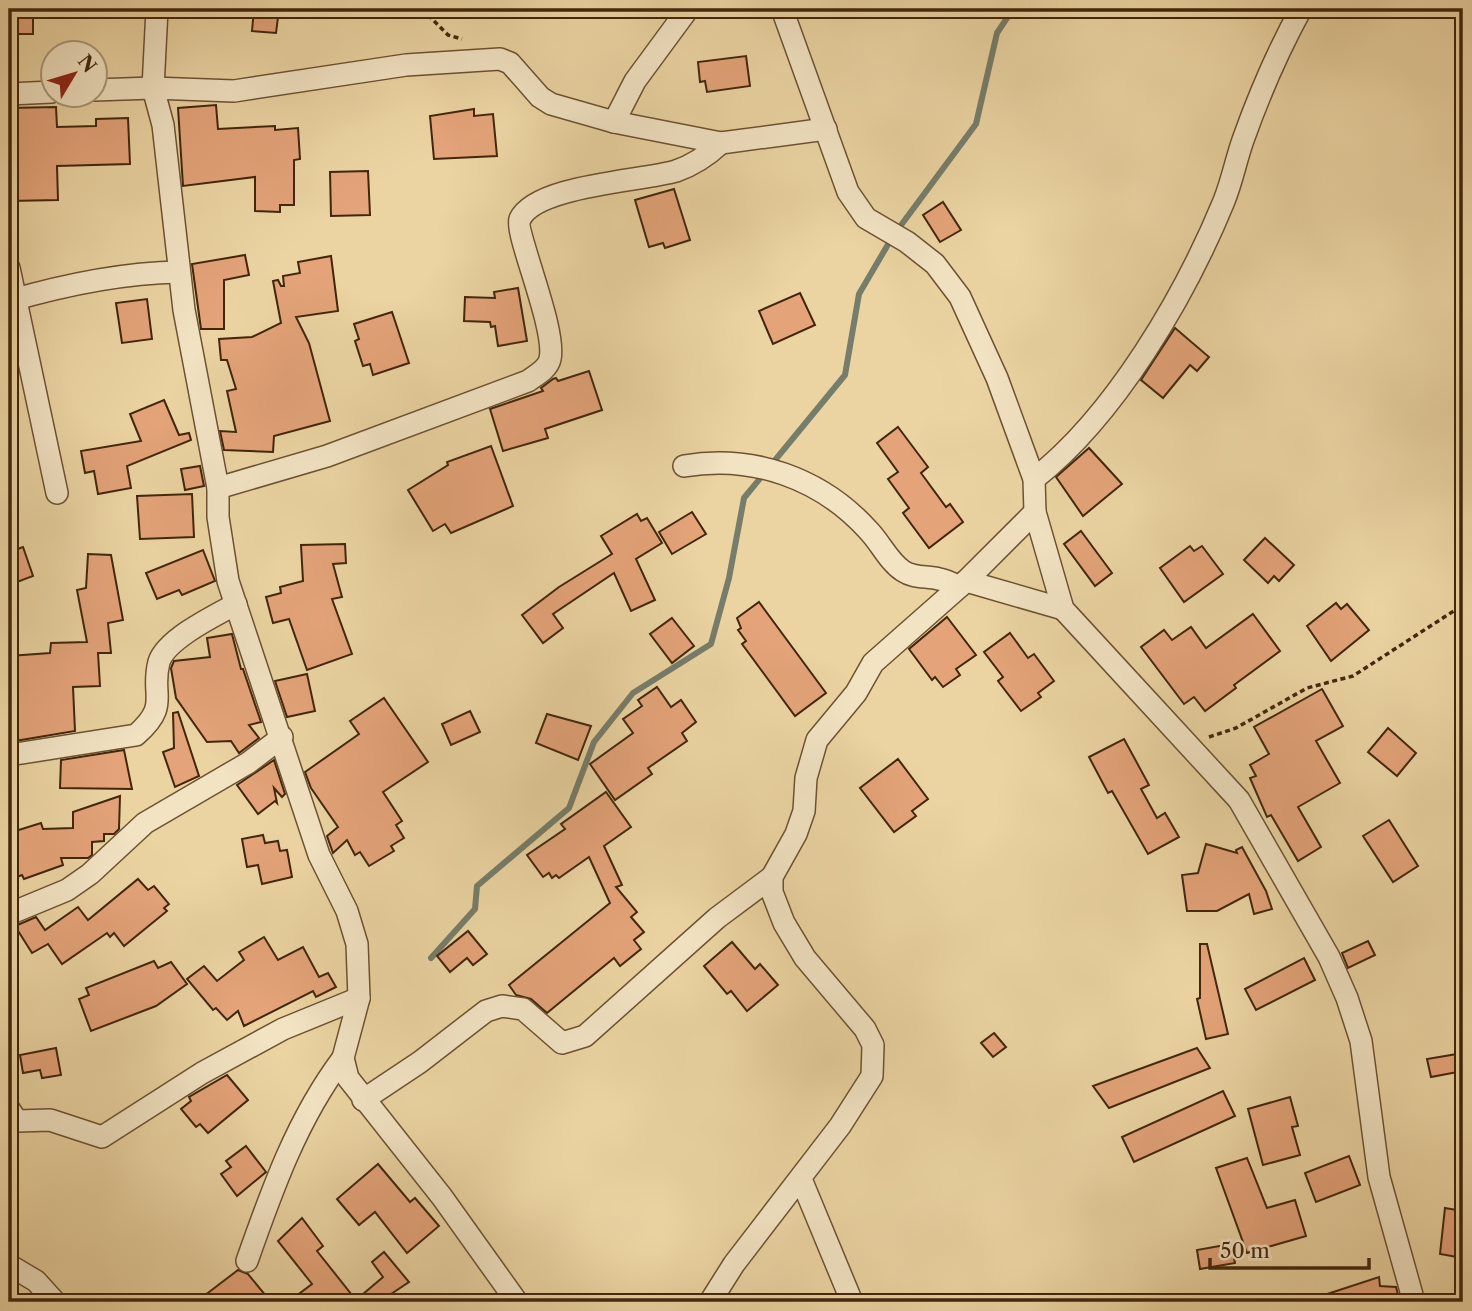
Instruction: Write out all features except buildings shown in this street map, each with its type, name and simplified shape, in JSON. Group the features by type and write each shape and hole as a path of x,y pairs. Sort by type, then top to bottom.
{"street":[{"path":"157,9 153,88 163,125 179,272 218,488 218,517 228,581 320,855 347,911 357,944 359,998 343,1058 317,1093 286,1156 247,1261"},
{"path":"614,122 635,81 688,9"},
{"path":"782,9 848,192 866,218 907,242 935,264 960,297 997,378 1034,480 1035,512 1063,609 1239,800 1329,957 1347,998 1361,1041 1379,1177 1414,1302"},
{"path":"1034,480 1063,457 1093,424 1167,314 1203,251 1226,197 1265,82 1301,9"},
{"path":"108,90 234,91 406,65 500,59 510,64 540,97 551,104 614,122 721,143 826,129"},
{"path":"9,94 38,93"},
{"path":"218,488 327,456 528,381 544,369 550,358 541,296 520,233 519,221 526,210 552,197 603,182 676,171 707,156 721,143"},
{"path":"9,268 12,300 57,493"},
{"path":"12,300 103,279 147,272 179,272"},
{"path":"684,466 733,461 768,468 835,499 855,517 904,572 1063,609"},
{"path":"363,1100 420,1062 486,1011 502,1006 523,1009 562,1043 585,1036 717,918 772,877 796,834 804,811 807,769 817,740 856,692 873,663 962,584 1035,512"},
{"path":"9,755 136,736 148,724 157,709 159,662 165,653 206,620 236,604"},
{"path":"9,914 67,890 90,874 145,823 248,763 282,737"},
{"path":"710,1302 734,1264 801,1179 865,1091 872,1076 873,1045 852,1012 805,958 772,892 772,877"},
{"path":"9,1109 17,1121 50,1120 102,1137 202,1073 283,1029 359,998"},
{"path":"343,1058 348,1078 363,1100 442,1197 504,1279 517,1302"},
{"path":"801,1179 852,1302"},
{"path":"9,1265 36,1281 55,1302"}],"path":[{"path":"422,9 448,35 466,39"},
{"path":"1189,744 1236,728 1307,688 1353,676 1463,605"}],"waterway":[{"path":"431,958 475,909 477,886 569,808 594,742 633,693 711,644 729,578 744,498 845,375 859,294 893,236 976,124 997,33 1013,9"}]}
